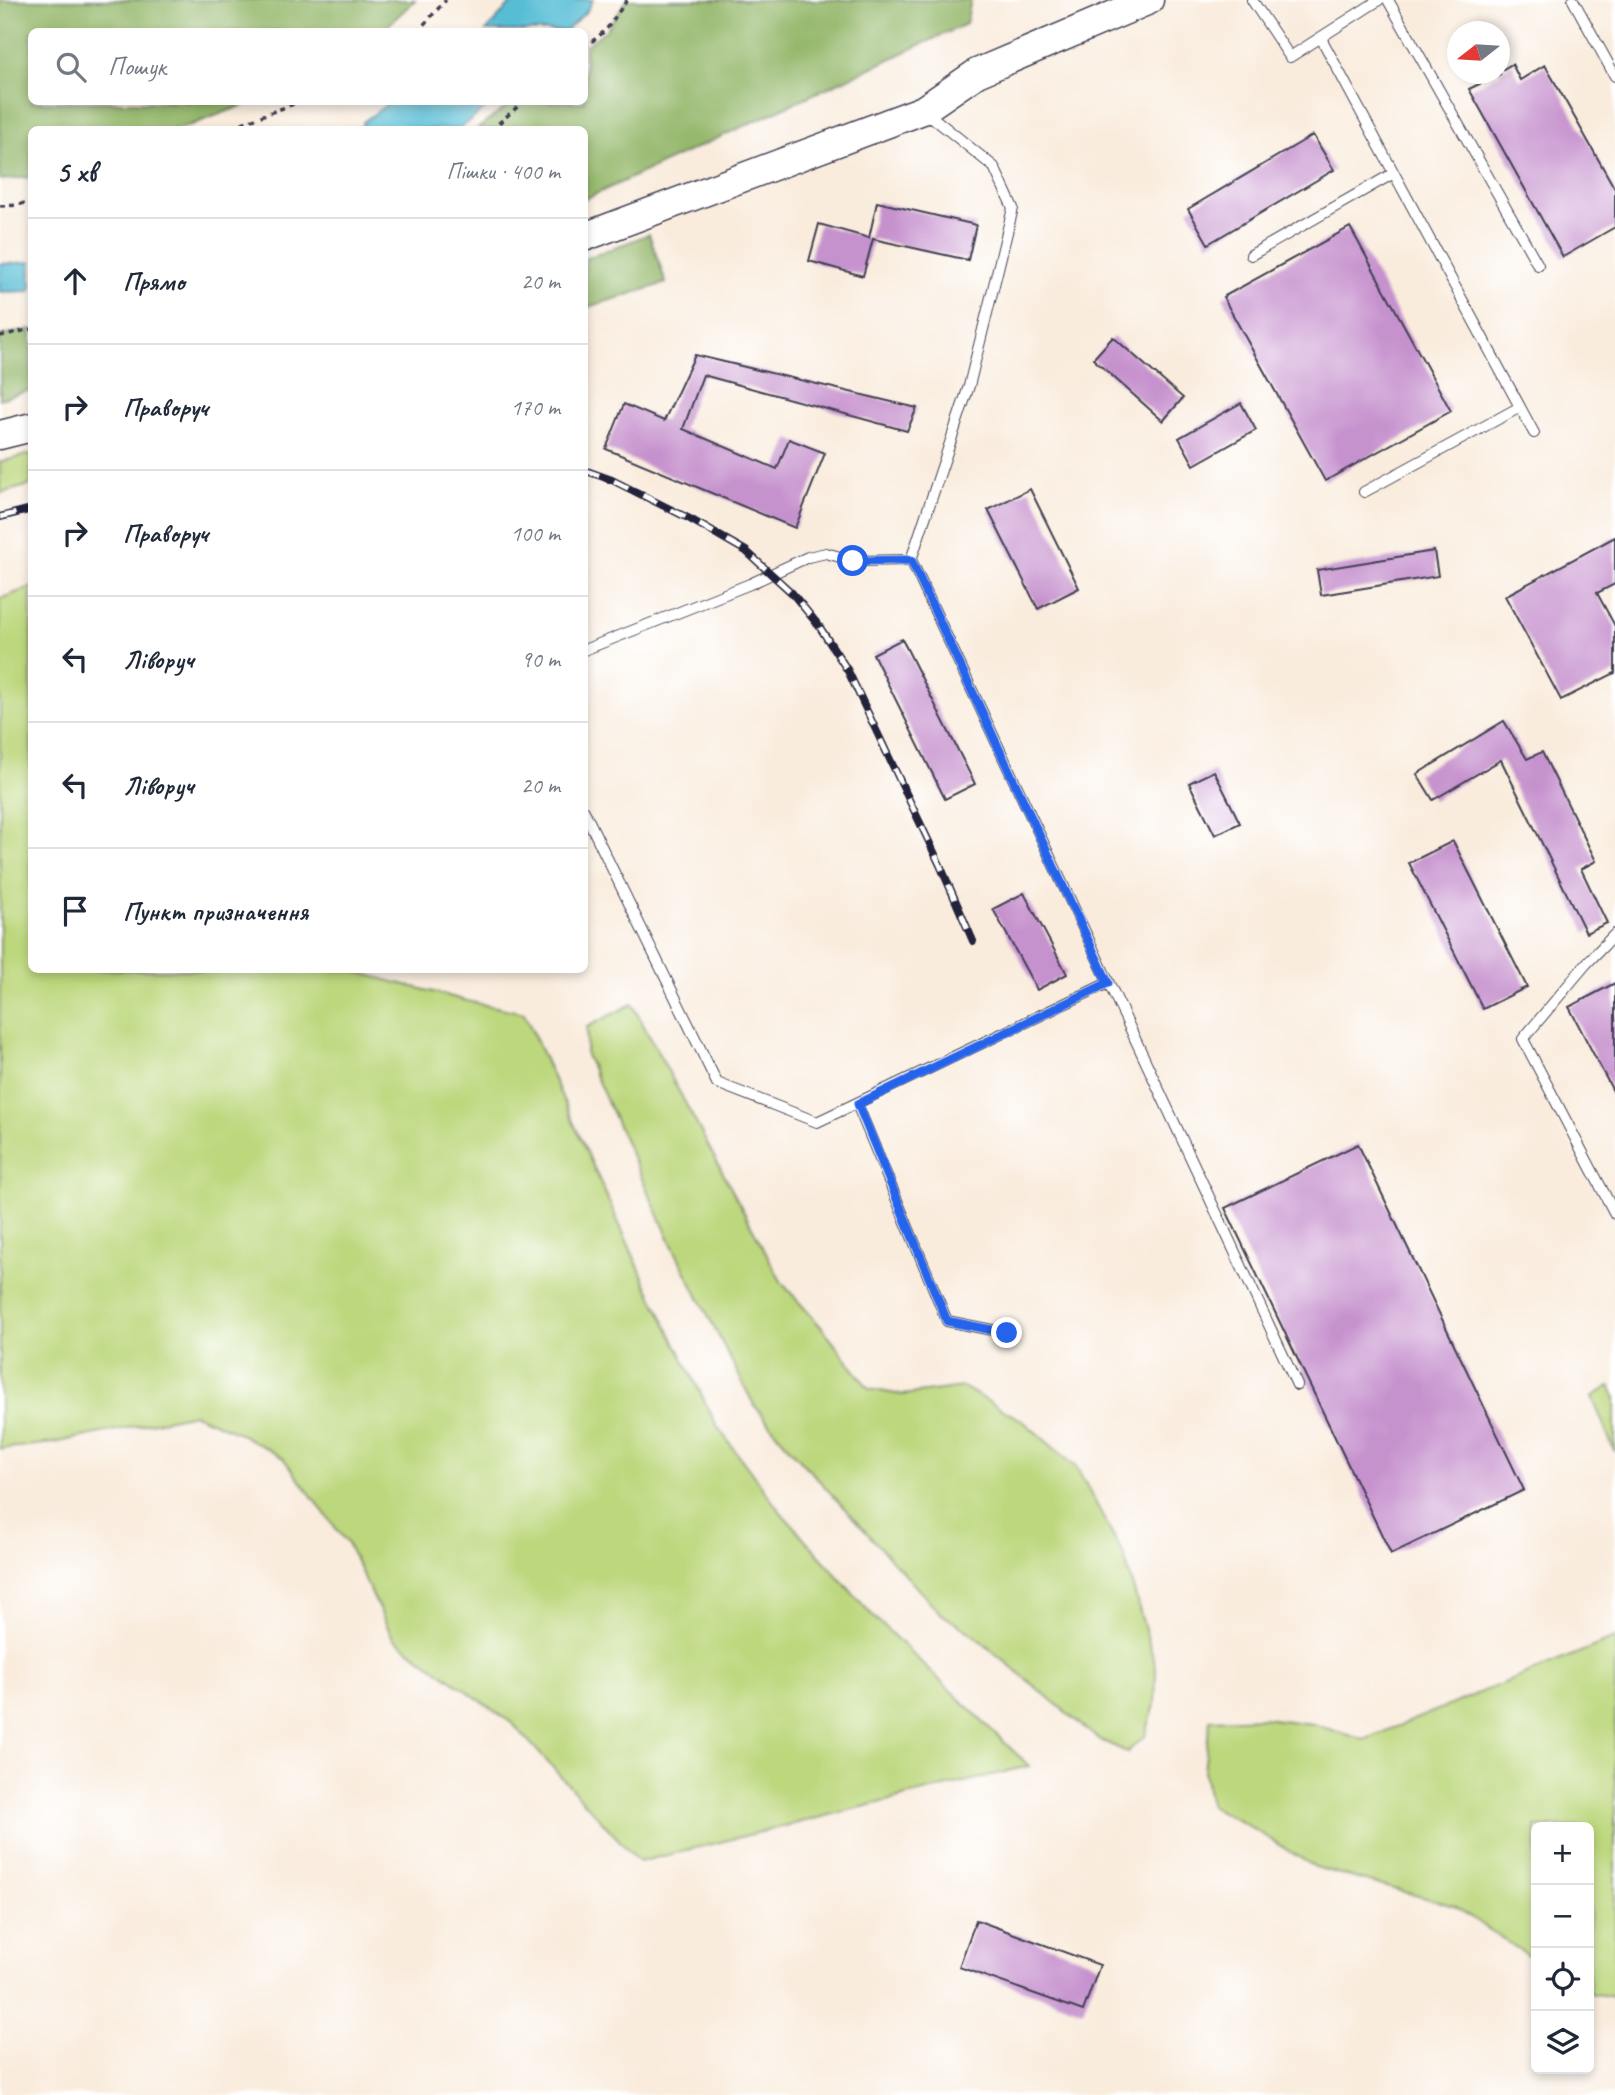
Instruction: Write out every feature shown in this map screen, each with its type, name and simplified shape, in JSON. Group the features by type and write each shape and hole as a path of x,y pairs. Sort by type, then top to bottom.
{"street":[{"path":"588,236 923,110 977,73 1149,0"},
{"path":"0,435 28,428"}],"lane":[{"path":"1252,0 1290,57 1378,0"},
{"path":"1388,0 1538,265"},
{"path":"1573,0 1615,76"},
{"path":"1321,38 1534,433"},
{"path":"923,110 994,167 1013,208 969,386 911,560 1297,1385"},
{"path":"1251,255 1394,173"},
{"path":"1364,492 1520,407"},
{"path":"588,648 750,584 808,557 827,553 853,561 911,560"},
{"path":"588,819 717,1083 817,1122 1108,983"},
{"path":"1615,934 1523,1039 1615,1214"},
{"path":"858,1104 947,1321 1007,1333"}],"path":[{"path":"421,28 446,0"},
{"path":"588,45 606,30 627,0"},
{"path":"234,126 291,105"},
{"path":"496,126 520,105"},
{"path":"0,206 28,202"},
{"path":"0,336 28,330"}],"green space":[{"path":"0,0 415,0 385,28 28,28 28,105 244,105 188,126 28,126 28,177 0,180"},
{"path":"627,0 971,0 966,24 588,198 588,126 481,126 509,105 588,105 588,44 606,30"},
{"path":"649,234 666,283 588,307 588,258"},
{"path":"28,330 28,391 0,399 0,336"},
{"path":"28,455 28,486 0,493 0,462"},
{"path":"28,588 28,973 360,973 524,1013 648,1288 717,1426 779,1510 872,1615 1029,1766 639,1862 513,1724 393,1638 347,1543 283,1458 237,1432 194,1414 53,1443 0,1449 0,599"},
{"path":"632,1004 782,1283 823,1329 869,1389 902,1395 963,1387 1023,1421 1077,1468 1124,1556 1156,1668 1155,1705 1145,1736 1127,1752 1098,1739 971,1633 940,1613 785,1443 754,1405 674,1249 586,1055 587,1027"},
{"path":"1610,1386 1615,1398 1615,1452 1592,1397"},
{"path":"1615,1638 1615,1997 1594,1994 1594,1822 1531,1822 1531,1958 1454,1906 1315,1867 1247,1825 1210,1806 1204,1771 1210,1720 1264,1718 1313,1724 1364,1740"}],"water":[{"path":"514,0 593,0 587,11 569,28 489,28"},
{"path":"386,105 490,105 463,126 362,126 363,122"},
{"path":"28,262 28,291 0,292 0,264"}],"building":[{"path":"1512,64 1520,80 1545,65 1615,189 1615,227 1563,257 1469,89 1479,84 1510,84"},
{"path":"1313,135 1334,170 1208,244 1188,209"},
{"path":"877,202 976,225 968,260 873,239 863,276 809,261 819,224 869,238"},
{"path":"1350,227 1451,411 1325,481 1223,297"},
{"path":"1113,337 1183,398 1163,421 1093,359"},
{"path":"695,355 917,408 907,431 703,375 683,429 777,469 789,439 825,453 795,528 606,449 624,404 664,421"},
{"path":"1241,403 1256,430 1194,465 1179,438"},
{"path":"1030,489 1079,588 1038,609 988,510"},
{"path":"1615,537 1615,584 1597,593 1615,626 1615,673 1561,700 1505,596"},
{"path":"1434,551 1438,576 1321,595 1317,570"},
{"path":"902,639 975,784 945,799 873,654"},
{"path":"1504,721 1527,759 1542,752 1596,861 1581,869 1607,923 1586,933 1501,760 1433,800 1417,774"},
{"path":"1214,771 1240,823 1215,835 1189,783"},
{"path":"1453,841 1527,987 1483,1009 1409,863"},
{"path":"1024,893 1067,974 1037,990 993,909"},
{"path":"1615,983 1615,1095 1569,1007"},
{"path":"1358,1144 1524,1490 1391,1554 1225,1208"},
{"path":"976,1920 1100,1965 1083,2011 959,1967"}],"railway":[{"path":"588,471 612,480 690,519 746,551 792,593 819,626 848,671 973,941"},
{"path":"0,517 28,510"}],"route":[{"path":"853,561 911,560 1108,983 858,1104 947,1321 1007,1333"}]}
